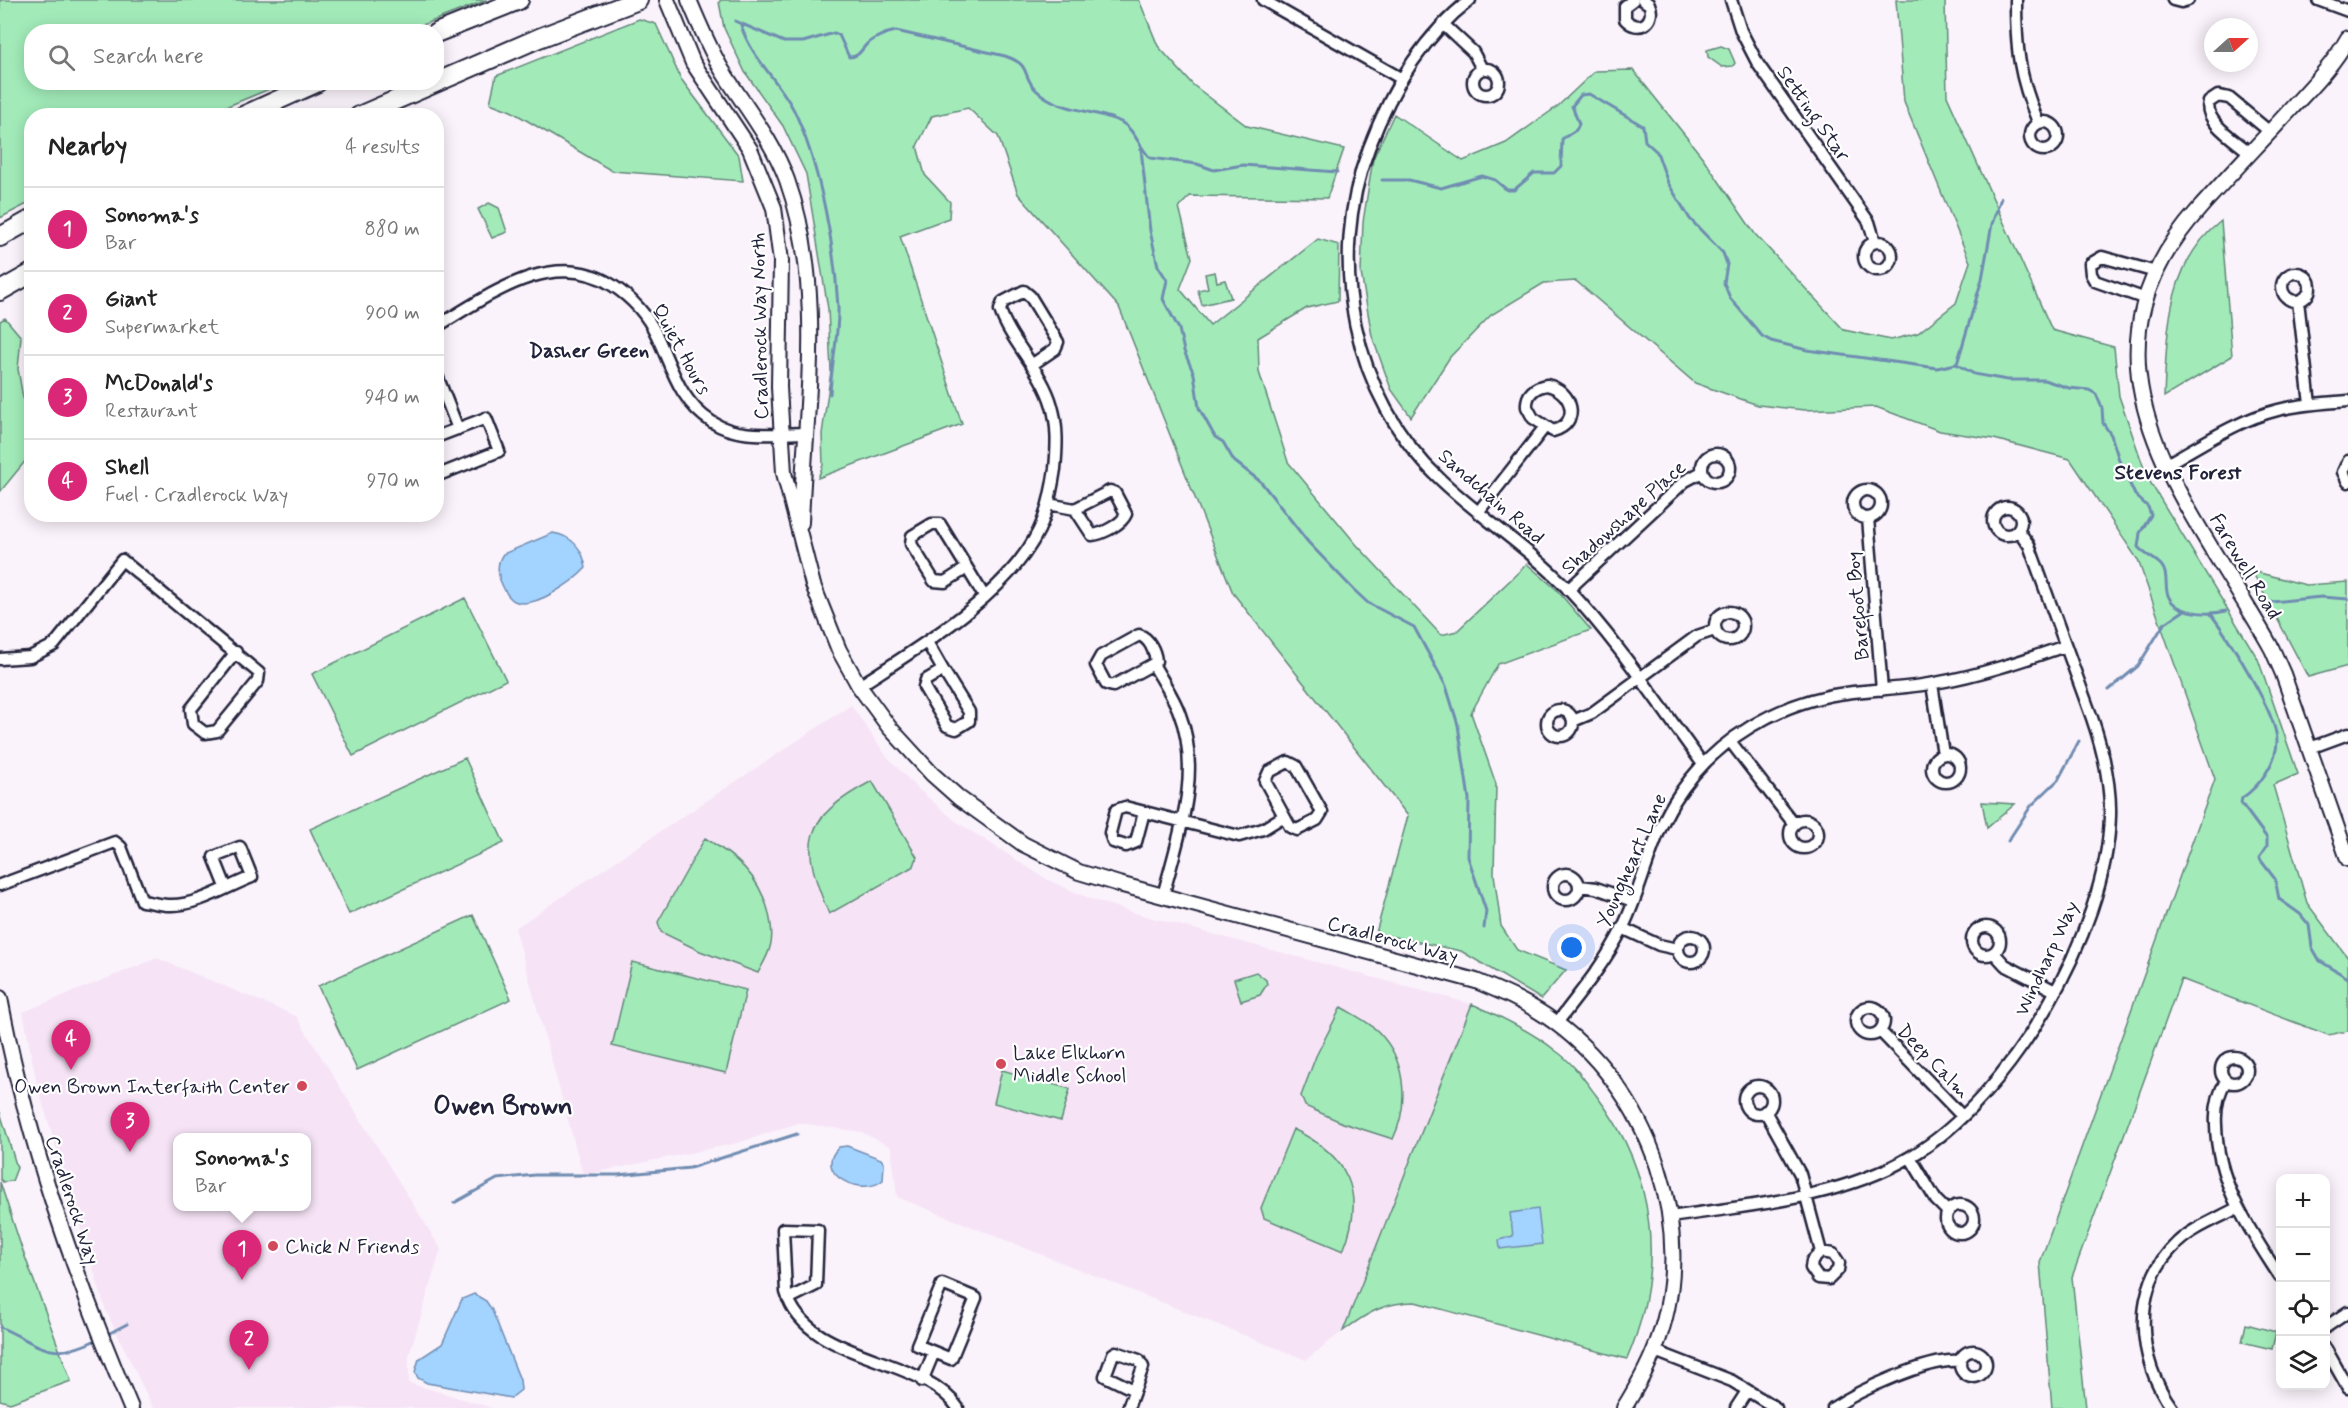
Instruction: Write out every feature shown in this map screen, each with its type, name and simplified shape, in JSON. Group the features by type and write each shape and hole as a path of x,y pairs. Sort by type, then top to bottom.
{"main road":[{"path":"444,30 519,0"},
{"path":"444,79 539,38 638,0"},
{"path":"261,108 300,90"},
{"path":"377,108 418,90"},
{"path":"0,237 24,224"},
{"path":"0,291 24,278"}],"street":[{"name":"Cradlerock Way North","path":"667,0 693,63 750,149 774,208 781,261 780,433 784,473 801,531 806,561 824,614 859,686"},
{"name":"Cradlerock Way North","path":"689,0 711,50 767,137 786,179 796,210 805,256 810,312 801,531"},
{"path":"1263,0 1402,79"},
{"name":"Sandchain Road","path":"1470,0 1443,24 1402,79 1377,127 1357,186 1352,208 1348,262 1352,309 1357,334 1375,384 1396,425 1439,479 1541,562 1592,615 1702,763"},
{"path":"1633,0 1626,6 1625,19 1639,27 1648,22 1651,16 1649,4 1643,0"},
{"name":"Setting Star","path":"1731,0 1741,31 1758,64 1869,222 1875,242"},
{"path":"2016,0 2017,57 2024,87 2038,122"},
{"path":"2173,0 2181,2 2188,0"},
{"path":"2318,0 2348,11"},
{"path":"1443,24 1473,52 1482,69"},
{"name":"Farewell Road","path":"2348,38 2328,67 2184,228 2156,272 2146,299 2138,347 2140,386 2148,426 2165,465 2272,650 2310,748 2348,859"},
{"path":"2250,153 2212,119 2208,106 2212,98 2218,96 2229,98 2270,132"},
{"path":"2146,299 2096,281 2091,274 2090,264 2102,257 2156,272"},
{"name":"Quiet Hours","path":"444,323 522,280 557,271 579,271 601,279 622,292 643,312 657,336 679,387 695,410 713,423 753,434 806,433"},
{"path":"859,686 927,642 984,596 1024,554 1041,527 1048,504 1057,434 1052,403 1033,364 1000,310 1003,302 1024,291 1030,296 1058,342 1055,349 1033,364"},
{"path":"2298,302 2310,404"},
{"path":"1547,385 1566,396 1572,410 1564,426 1553,431 1544,428 1529,413 1527,403 1534,390 1547,385"},
{"path":"444,393 458,429"},
{"path":"2165,465 2250,419 2310,404 2348,401"},
{"path":"444,434 486,418 499,452 444,473"},
{"path":"1479,511 1544,428"},
{"path":"2348,461 2343,472 2348,482"},
{"name":"Shadowshape Place","path":"1568,590 1685,481 1702,472"},
{"path":"1048,504 1075,509 1110,491 1115,494 1126,514 1123,520 1100,534 1092,535 1075,509"},
{"name":"Barefoot Boy","path":"1868,518 1882,690"},
{"path":"967,568 945,582 934,580 911,544 912,536 932,524 940,524 967,568 984,596"},
{"name":"Windharp Way","path":"1670,1217 1761,1204 1807,1194 1861,1178 1910,1157 1962,1116 2006,1068 2055,991 2094,900 2102,872 2110,816 2106,768 2100,743 2029,545 2018,530"},
{"path":"0,659 30,657 54,645 122,561 236,652 257,670 259,677 218,731 204,732 194,724 190,710 236,652"},
{"path":"1573,721 1592,713 1697,636 1715,630"},
{"path":"1139,635 1146,638 1155,654 1156,661 1153,664 1113,686 1106,684 1096,664 1101,656 1139,635"},
{"path":"927,642 944,670 969,712 969,721 956,729 947,726 924,687 926,680 944,670"},
{"name":"Youngheart Lane","path":"1556,1024 1587,983 1622,928 1663,822 1702,763 1730,741 1756,723 1794,706 1832,696 1932,684 1982,673 2065,646"},
{"path":"1153,664 1179,712 1187,741 1189,777 1182,822 1163,896"},
{"path":"1932,684 1943,754"},
{"name":"Cradlerock Way","path":"859,686 908,749 932,774 984,818 1023,844 1079,872 1476,981 1518,999 1556,1024 1604,1071 1631,1108 1653,1150 1670,1217 1669,1296 1654,1351 1624,1408"},
{"path":"2310,748 2348,734"},
{"path":"1730,741 1794,824"},
{"path":"1288,762 1296,766 1322,812 1317,820 1298,830 1290,827 1284,816 1266,785 1265,776 1288,762"},
{"path":"1144,812 1239,836 1263,829 1284,816"},
{"path":"0,885 115,842 121,847 142,900 173,905 226,887"},
{"path":"1580,886 1596,888 1633,901"},
{"path":"1622,928 1659,945 1677,949"},
{"path":"1994,952 2006,965 2055,991"},
{"name":"Cradlerock Way","path":"0,998 3,1028 40,1166 96,1326 131,1408"},
{"name":"Deep Calm","path":"1880,1031 1962,1116"},
{"path":"2226,1081 2217,1101 2216,1139 2223,1174 2237,1208 2276,1271"},
{"path":"1765,1112 1796,1164 1807,1194 1821,1252"},
{"path":"1910,1157 1936,1200 1948,1212"},
{"path":"2172,1408 2155,1382 2146,1356 2143,1323 2148,1294 2160,1265 2175,1245 2237,1208"},
{"path":"788,1299 816,1285 818,1230 783,1229 788,1299 800,1321 815,1332 938,1388 958,1408"},
{"path":"942,1284 976,1298 951,1359 934,1352 917,1345 942,1284"},
{"path":"2330,1324 2348,1312"},
{"path":"1654,1351 1732,1381 1776,1408"},
{"path":"922,1381 934,1352"},
{"path":"2330,1358 2348,1389"},
{"path":"1833,1408 1871,1386 1943,1361 1960,1361"},
{"path":"1128,1408 1134,1390"},
{"path":"1736,1408 1748,1391"}],"shaded area":[{"name":"Lake Elkhorn Middle School","path":"851,705 885,754 917,788 957,822 1048,880 1091,899 1135,913 1472,1004 1343,1331 1306,1360 897,1197 891,1147 861,1132 799,1123 738,1143 583,1175 515,928"},
{"path":"157,958 296,1016 441,1249 409,1356 409,1383 493,1408 153,1408 106,1311 37,1085 23,1012"}],"green space":[{"path":"0,0 487,0 425,24 24,24 24,90 267,90 223,108 24,108 24,206 0,218"},
{"path":"721,0 1139,0 1158,46 1193,85 1247,126 1344,149 1327,198 1190,196 1179,207 1192,258 1180,289 1210,325 1318,239 1339,245 1338,301 1307,308 1258,338 1259,372 1288,462 1356,544 1441,635 1457,631 1527,564 1556,589 1591,630 1498,664 1471,713 1496,784 1494,874 1501,926 1517,950 1566,970 1541,999 1461,951 1376,933 1408,816 1233,593 1119,307 1018,194 998,136 968,108 932,116 917,146 925,175 950,202 949,218 900,236 962,424 818,478 823,465 822,434 831,371 828,309 806,174 783,126 745,72 724,28 719,2"},
{"path":"1896,0 1945,0 1947,96 2052,330 2114,347 2119,396 2147,477 2258,659 2298,774 2273,785 2307,903 2348,958 2348,1031 2328,1035 2181,979 2072,1277 2086,1408 2052,1408 2040,1262 2215,779 2138,560 2070,459 1994,439 1940,431 1876,407 1805,410 1758,405 1695,383 1576,281 1544,283 1491,315 1450,357 1411,417 1391,389 1372,336 1361,273 1363,222 1373,159 1394,114 1463,161 1506,143 1558,106 1595,71 1633,70 1703,158 1755,234 1844,330 1891,340 1918,333 1956,303 1970,262 1904,102"},
{"path":"639,19 656,24 681,79 739,156 743,181 612,171 511,111 490,103 496,76"},
{"path":"1721,46 1729,49 1735,63 1733,66 1722,67 1708,57 1707,50"},
{"path":"489,203 499,208 507,232 492,238 478,209"},
{"path":"2221,221 2232,356 2164,397 2169,325 2180,279 2189,258 2203,238"},
{"path":"1215,272 1217,282 1225,280 1231,298 1202,305 1198,290 1208,288 1205,274"},
{"path":"5,318 21,337 18,369 24,400 24,463 0,492 0,321"},
{"path":"2252,571 2306,585 2348,582 2348,666 2308,677"},
{"path":"465,598 506,680 353,756 312,674"},
{"path":"465,758 504,843 349,914 310,829"},
{"path":"872,781 917,857 914,866 829,914 813,869 811,851 813,835 819,821 831,808"},
{"path":"1982,802 2015,804 1987,828"},
{"path":"705,838 727,852 752,876 764,897 772,938 768,954 758,973 700,951 661,932 658,922"},
{"path":"473,915 511,999 357,1070 318,986"},
{"path":"632,962 746,990 726,1073 612,1046"},
{"path":"1256,972 1266,980 1267,984 1260,995 1241,1001 1234,979"},
{"path":"1472,1004 1526,1031 1567,1060 1596,1095 1616,1125 1632,1156 1649,1222 1650,1256 1647,1291 1639,1325 1627,1359 1415,1302 1385,1306 1343,1331"},
{"path":"1341,1007 1379,1032 1397,1060 1401,1073 1403,1100 1398,1127 1393,1139 1343,1123 1305,1106 1301,1096 1316,1056"},
{"path":"1002,1070 1070,1089 1061,1121 994,1103"},
{"path":"0,1112 17,1168 12,1181 3,1182 0,1179"},
{"path":"1293,1129 1312,1139 1327,1151 1348,1178 1353,1211 1343,1251 1264,1218 1261,1208"},
{"path":"0,1182 71,1381 10,1403 0,1400"},
{"path":"2246,1324 2276,1332 2272,1349 2242,1342"}],"water":[{"path":"553,533 566,537 576,544 586,568 544,598 525,603 514,601 506,593 500,580 498,566 501,557 503,554"},
{"path":"847,1146 881,1159 884,1163 883,1180 874,1185 853,1185 835,1174 831,1166 832,1157 839,1147"},
{"path":"1538,1209 1542,1244 1500,1249 1499,1240 1513,1236 1510,1213"},
{"path":"474,1294 486,1301 492,1310 520,1380 521,1390 511,1398 427,1383 418,1378 415,1372 419,1359 442,1344 462,1299"}],"waterway":[{"path":"735,21 784,42 803,42 834,33 839,35 849,57 858,54 874,39 896,31 1005,56 1023,66 1035,89 1054,102 1126,125 1150,158 1197,164 1214,170 1243,165 1337,172"},
{"path":"741,25 752,49 785,95 798,119 814,163 826,211 834,260 838,307 830,394"},
{"path":"1382,180 1409,180 1441,188 1482,176 1495,180 1507,190 1514,190 1534,173 1554,173 1561,166 1562,139 1576,130 1579,124 1572,106 1581,95 1589,94 1643,126 1645,141 1657,152 1668,183 1690,219 1723,253 1727,264 1724,283 1730,298 1762,336 1771,341 1807,350 1937,368 1956,364 1974,374 2007,380 2044,380 2069,388 2089,390 2096,394 2102,408 2103,423 2111,435 2120,463 2135,495 2148,507 2151,515 2140,533 2138,547 2163,568 2167,592 2170,600 2176,605 2192,612 2226,611"},
{"path":"1141,149 1150,231 1158,266 1167,280 1163,299 1179,329 1184,351 1194,374 1199,408 1215,437 1223,442 1234,461 1261,482 1308,542 1354,590 1368,603 1414,627 1446,686 1458,725 1469,799 1468,857 1486,911 1484,928"},
{"path":"1957,364 1982,279 1992,224 2001,198"},
{"path":"2272,602 2321,597 2348,599"},
{"path":"2109,690 2138,666 2164,624 2185,610"},
{"path":"2211,614 2261,695 2275,729 2277,741 2274,757 2261,781 2242,798 2241,803 2267,838 2267,846 2259,858 2275,879 2279,899 2300,914 2309,925 2312,947 2320,961 2348,978"},
{"path":"2008,841 2031,806 2058,780 2079,741"},
{"path":"454,1203 497,1179 535,1175 618,1175 690,1168 797,1134"},
{"path":"106,1335 127,1324"},
{"path":"0,1327 37,1345 57,1351 69,1350 98,1339"}],"place":[{"name":"Lake Elkhorn Middle School","path":"1001,1064"},
{"name":"Shell","path":"71,1070"},
{"name":"Owen Brown Interfaith Center","path":"302,1086"},
{"name":"McDonald's","path":"130,1152"},
{"name":"Chick N Friends","path":"273,1246"},
{"name":"Sonoma's","path":"242,1280"},
{"name":"Giant","path":"249,1370"}],"district":[{"name":"Dasher Green","path":"589,350"},
{"name":"Stevens Forest","path":"2178,472"},
{"name":"Owen Brown","path":"503,1105"}]}
